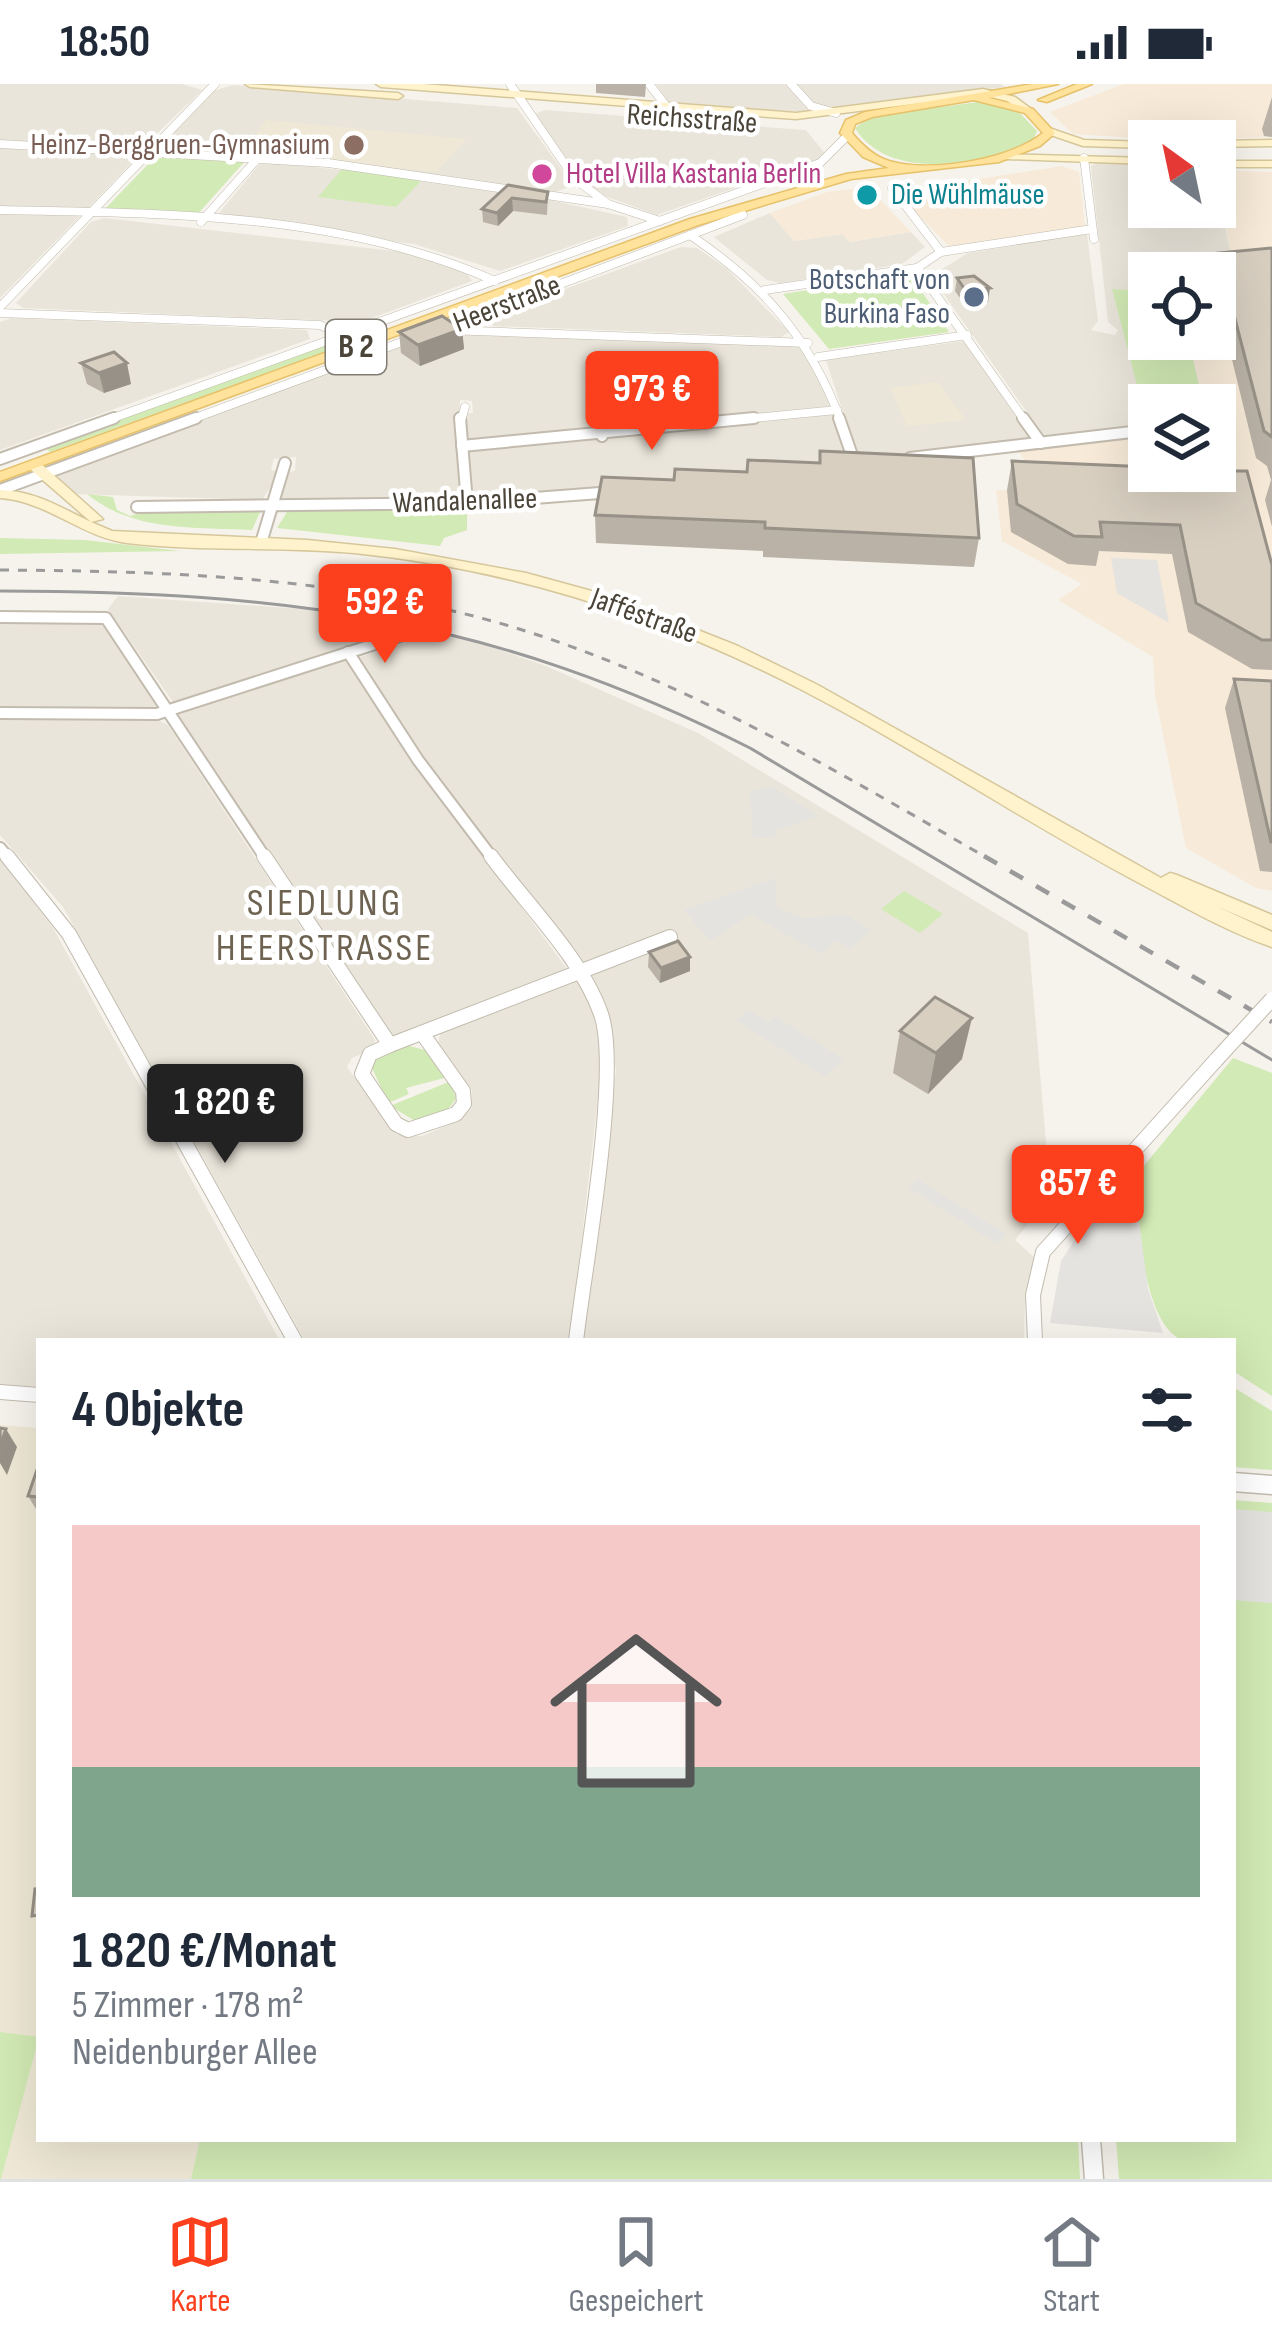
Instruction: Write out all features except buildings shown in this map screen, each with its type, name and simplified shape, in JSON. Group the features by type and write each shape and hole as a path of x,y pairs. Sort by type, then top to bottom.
{"main road":[{"name":"Reichsstraße","path":"250,84 517,95 794,121 850,138"},
{"name":"B 2","path":"850,138 850,122 869,114 1053,84"},
{"path":"1029,111 1035,103 1087,84"},
{"path":"1001,89 1049,131 1082,143 1128,145"},
{"name":"Reichsstraße","path":"794,121 1024,90"},
{"path":"981,95 1029,111"},
{"name":"B 2","path":"914,168 1006,156 1038,144 1049,131"},
{"path":"850,138 877,160 914,168"},
{"name":"Heerstraße","path":"0,477 30,472 785,192 843,167 850,138"},
{"path":"1236,144 1272,143"},
{"path":"1006,156 1128,160"},
{"path":"1236,164 1272,164"},
{"name":"Heerstraße","path":"785,192 914,168"},
{"name":"Heerstraße","path":"684,232 837,179"},
{"name":"Jafféstraße","path":"30,472 54,507"},
{"name":"Jafféstraße","path":"30,472 87,514 142,537"},
{"name":"Jafféstraße","path":"0,492 34,496 89,528 142,537 370,550 470,565 657,618 768,669 1097,851 1146,883 1272,940"},
{"name":"Jafféstraße","path":"1097,851 1272,922"}],"street":[{"path":"0,310 214,84"},
{"path":"649,84 665,111"},
{"path":"791,84 811,106 836,113"},
{"path":"517,95 581,185 608,204"},
{"name":"Heerstraße","path":"0,460 822,162 850,138"},
{"path":"0,144 259,157 608,204 661,221 766,290 818,357 855,464"},
{"path":"201,222 259,157"},
{"path":"766,290 917,268 940,252 1093,234 1084,158"},
{"path":"553,196 581,185"},
{"path":"892,188 940,252"},
{"path":"0,209 201,222 424,251 462,262 495,281"},
{"name":"Heerstraße","path":"0,492 30,472 474,318 684,232"},
{"path":"917,268 1041,443"},
{"path":"0,310 320,325 341,335"},
{"path":"474,318 481,332"},
{"path":"442,329 808,343"},
{"path":"818,357 967,335"},
{"path":"593,388 602,436"},
{"path":"465,407 460,412 467,503"},
{"path":"462,446 837,410"},
{"path":"904,459 1128,433"},
{"path":"0,460 30,472"},
{"path":"261,542 285,464"},
{"name":"Wandalenallee","path":"137,507 467,503 636,490"},
{"path":"0,617 106,618 389,1046"},
{"path":"0,713 168,711 403,635"},
{"path":"348,652 418,760 577,971 601,1014 608,1063 576,1338"},
{"path":"0,848 69,934 293,1338"},
{"path":"422,1033 463,1091 464,1104 426,1127 408,1130 396,1124 362,1074 370,1054 389,1046 577,971 670,937"},
{"path":"1035,1338 1033,1294 1043,1252 1272,999"},
{"path":"0,1392 36,1395"},
{"path":"1236,1482 1272,1485"},
{"path":"1091,2142 1094,2179"}],"shaded area":[{"path":"0,84 182,84 202,90 143,147 0,142"},
{"path":"656,84 787,84 820,113 669,103"},
{"path":"796,84 1005,87 829,109 816,106"},
{"path":"1124,84 1272,84 1272,137 1236,138 1236,120 1128,120 1128,137 1073,134 1050,112"},
{"path":"233,85 517,108 573,185 554,193 161,146 213,91"},
{"path":"545,110 806,130 827,156 657,215 605,196 578,177 535,114"},
{"name":"Heinz-Berggruen-Gymnasium","path":"267,120 467,139 436,172 242,151"},
{"path":"0,145 142,152 87,209 0,207"},
{"path":"273,161 545,199 627,217 628,226 500,271 414,244 224,219 219,213 259,165"},
{"path":"1128,163 1128,228 1225,228 1231,252 1128,252 1128,360 1194,360 1199,384 1128,384 1128,428 1045,438 931,276 968,253 1087,234 1098,321 1091,330 1115,335 1118,330 1108,322 1091,166"},
{"path":"1062,166 1079,172 1085,227 949,246 895,192"},
{"path":"1236,171 1272,172 1272,891 1256,888 1186,848 1155,695 1153,657 1058,600 1082,584 1002,541 996,490 1041,490 1019,451 1128,438 1128,492 1236,492 1236,384 1199,384 1194,360 1236,360 1236,252 1231,252 1226,228 1236,228"},
{"path":"868,187 911,232 849,242 842,234 794,241 770,213 827,192"},
{"path":"0,211 80,216 0,298"},
{"path":"770,213 794,241 842,234 850,242 911,232 925,247 902,264 781,283 767,280 714,237"},
{"path":"104,218 411,253 466,272 472,281 361,322 23,308 16,303 91,222"},
{"path":"681,247 697,248 726,268 789,332 781,337 493,326 488,317"},
{"path":"11,318 307,330 310,339 0,450 0,322"},
{"path":"440,332 800,346 807,349 831,406 605,432 597,408 601,384 585,383 598,430 466,442 464,414 473,413 472,401 460,400 460,499 278,501 287,472 295,471 296,457 274,459 271,470 280,473 262,500 73,494 56,478 60,470"},
{"path":"964,341 1032,440 858,459 826,360"},
{"path":"938,382 966,420 907,426 890,388"},
{"path":"834,415 848,460 659,485 471,499 467,450 471,448"},
{"path":"1111,558 1157,560 1169,623 1117,593"},
{"path":"118,596 345,612 463,637 546,666 698,733 1028,933 1047,1154 1072,1170 1015,1240 1035,1258 1025,1299 1024,1338 583,1338 616,1071 610,1017 585,964 578,962 424,757 357,658 410,641 414,633 400,628 386,639 173,702 108,609"},
{"path":"0,621 105,624 157,708 0,708"},
{"path":"344,658 413,762 568,970 396,1038 390,1034 177,715"},
{"path":"0,717 156,719 168,725 375,1040 373,1049 352,1058 347,1067 396,1134 422,1136 462,1119 472,1108 472,1090 438,1043 441,1031 577,980 594,1015 602,1063 570,1338 303,1338 63,907 0,835"},
{"path":"771,786 818,816 775,831 775,837 753,838 750,792"},
{"path":"0,859 53,928 278,1338 36,1338 36,1387 0,1384"},
{"path":"775,878 777,908 803,918 847,915 871,930 850,949 835,941 821,954 750,914 710,941 684,910"},
{"path":"749,1010 769,1022 776,1017 844,1059 825,1077 736,1020"},
{"path":"917,1179 1006,1234 998,1244 909,1188"},
{"path":"1093,1212 1138,1213 1148,1289 1163,1333 1050,1323 1061,1261"},
{"path":"0,1425 36,1428 36,2142 199,2142 191,2179 0,2179"},
{"path":"1236,1509 1272,1512 1272,1603 1236,1600"}],"green space":[{"path":"986,101 1015,108 1037,131 1033,140 964,162 913,163 870,145 855,128 872,116"},
{"path":"158,154 246,160 196,216 105,209"},
{"path":"342,169 422,180 396,207 318,197"},
{"path":"910,274 949,332 829,349 783,294"},
{"path":"1112,289 1128,290 1128,351"},
{"path":"339,340 343,345 50,452 43,446"},
{"path":"1130,360 1193,360 1199,384 1137,384"},
{"path":"87,494 113,497 117,510 130,516 155,508 261,510 252,530 187,527 124,515"},
{"path":"467,508 467,530 444,538 440,546 277,528 289,509"},
{"path":"0,538 85,540 180,551 0,554"},
{"path":"904,891 943,914 920,933 881,909"},
{"path":"406,1045 428,1051 448,1077 406,1088 409,1094 388,1103 372,1068 379,1055"},
{"path":"1233,1058 1272,1073 1272,1396 1236,1373 1236,1338 1180,1338 1160,1317 1145,1270 1133,1179"},
{"path":"451,1081 456,1099 442,1117 417,1122 390,1106"},
{"path":"1236,1389 1272,1411 1272,1470 1236,1467"},
{"path":"1236,1500 1272,1503 1272,2179 1119,2179 1116,2142 1236,2142"},
{"path":"0,2032 36,2037 36,2048 0,2179"},
{"path":"199,2142 1078,2142 1080,2179 191,2179"}],"tram line":[{"path":"0,591 202,598 295,607 475,641 564,668 750,748 1272,1060"}],"railway":[{"path":"0,570 255,580 382,596 506,625 694,698 814,759 989,859"},
{"path":"984,856 1272,1022"}],"place":[{"name":"Heinz-Berggruen-Gymnasium","path":"354,145"},
{"name":"Hotel Villa Kastania Berlin","path":"542,174"},
{"name":"Die Wühlmäuse","path":"867,195"},
{"name":"Botschaft von Burkina Faso","path":"974,297"}],"district":[{"name":"SIEDLUNG HEERSTRASSE","path":"325,926"}]}
